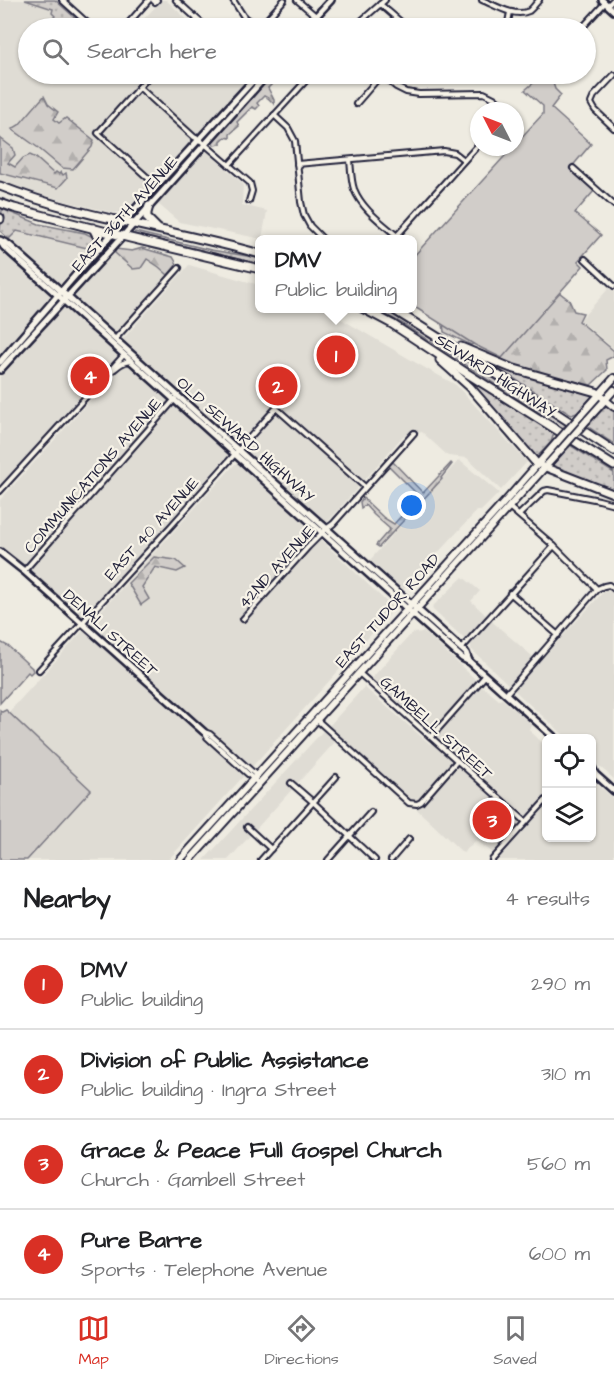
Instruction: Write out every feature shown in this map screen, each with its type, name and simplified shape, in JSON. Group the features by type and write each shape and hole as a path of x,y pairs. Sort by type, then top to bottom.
{"highway":[{"path":"0,186 26,196 124,222 255,253"},
{"path":"0,203 255,268"},
{"path":"149,206 147,218 159,230"},
{"path":"93,228 100,242 99,248"},
{"name":"SEWARD HIGHWAY","path":"370,313 392,324 614,466"},
{"name":"SEWARD HIGHWAY","path":"398,313 614,451"},
{"path":"392,324 447,366 470,387 537,464"},
{"path":"421,326 467,350 511,368 596,392 602,397"}],"main road":[{"path":"315,17 331,0"},
{"path":"605,3 614,10"},
{"name":"EAST 36TH AVENUE","path":"0,362 123,236 253,84"},
{"name":"EAST 36TH AVENUE","path":"0,370 99,248 202,142"},
{"name":"OLD SEWARD HIGHWAY","path":"0,241 4,247 115,339 176,398"},
{"name":"OLD SEWARD HIGHWAY","path":"62,296 124,355 466,653 469,661"},
{"path":"124,355 130,356 147,368"},
{"name":"EAST TUDOR ROAD","path":"185,859 255,776 565,445 587,420 614,378"},
{"name":"EAST TUDOR ROAD","path":"185,859 261,782 359,673 412,608 581,415 614,390"},
{"path":"602,397 614,407"},
{"path":"537,464 614,494"},
{"name":"DENALI STREET","path":"0,552 204,732"},
{"name":"OLD SEWARD HIGHWAY","path":"412,608 462,658 469,661 550,734"},
{"path":"596,776 614,791"}],"street":[{"path":"62,0 82,18"},
{"path":"134,18 153,0"},
{"path":"176,0 195,18"},
{"path":"232,0 246,18"},
{"path":"268,18 284,0"},
{"path":"297,0 315,17"},
{"path":"364,18 385,0"},
{"path":"482,0 517,13 528,11 539,0"},
{"path":"591,18 605,3 613,0"},
{"path":"380,4 396,18"},
{"path":"509,18 510,12"},
{"path":"614,75 594,96 591,103 614,128"},
{"path":"142,84 98,133 157,186"},
{"path":"229,165 303,84"},
{"path":"356,104 373,84"},
{"path":"394,84 411,94 477,92 484,93 499,102"},
{"path":"477,85 477,92"},
{"path":"139,87 251,185 249,201"},
{"path":"274,115 288,128 295,141 304,215 319,235"},
{"path":"297,164 444,151 455,153 464,160"},
{"path":"398,235 470,154"},
{"path":"350,160 353,185 358,197 392,235"},
{"path":"573,168 614,205"},
{"path":"585,259 614,285"},
{"path":"115,339 179,268"},
{"path":"0,491 124,355"},
{"path":"108,372 122,363 133,362"},
{"name":"COMMUNICATIONS AVENUE","path":"24,571 176,398"},
{"name":"EAST 40 AVENUE","path":"39,670 276,408 365,487"},
{"name":"42ND AVENUE","path":"243,619 333,524 414,433"},
{"path":"519,515 544,491 548,490 614,504"},
{"path":"509,507 554,546 597,589"},
{"path":"461,649 554,546"},
{"path":"505,694 597,589 609,585 614,589"},
{"path":"510,593 558,635"},
{"name":"GAMBELL STREET","path":"359,673 526,822"},
{"path":"431,737 485,676"},
{"path":"317,720 409,803 422,802 458,761"},
{"name":"DENALI STREET","path":"204,732 210,734 261,782"},
{"path":"261,860 336,777"},
{"path":"291,783 375,860"},
{"path":"492,860 542,804"},
{"path":"328,860 371,812"},
{"path":"247,827 271,849"},
{"path":"391,860 409,839"}],"shaded area":[{"path":"0,0 23,0 54,10 56,8 67,18 18,18 18,84 244,84 125,211 115,213 64,201 12,186 0,180"},
{"path":"162,0 166,0 185,18 145,18"},
{"path":"205,150 243,184 242,205 267,211 263,235 255,235 255,238 179,222 157,203"},
{"path":"7,228 91,249 60,284 3,233"},
{"path":"0,246 50,295 50,298 0,355"},
{"path":"114,251 145,256 171,271 116,332 113,332 74,300 73,294"},
{"path":"189,265 255,284 255,313 331,313 456,385 527,462 501,490 467,458 448,456 422,432 403,436 325,525 122,340"},
{"path":"609,288 614,292 614,349 580,320"},
{"path":"62,309 67,309 119,354 0,485 0,376"},
{"path":"128,364 229,454 83,618 0,546 0,500 116,372"},
{"path":"459,460 499,493 481,511 477,511 403,590 370,560"},
{"path":"240,463 315,531 321,540 394,609 168,860 27,860 91,790 8,713 235,464"},
{"path":"463,577 480,591 471,601 539,662 605,590 614,593 614,779 596,763 596,734 563,734 471,649 471,645 432,607"},
{"path":"424,632 476,682 432,732 372,678 412,633"},
{"path":"482,686 499,700 502,699 532,725 529,730 542,742 542,799 493,853 476,840 463,853 329,726 364,687 430,744"},
{"path":"323,731 335,742 228,860 204,860"},
{"path":"596,783 614,799 614,860 498,860 542,810 542,842 596,842"}],"green space":[{"path":"25,0 55,0 75,18 53,18 55,16 52,13 53,9"},
{"path":"264,84 272,84 268,88 274,104 264,96 257,103 259,106 256,109 252,107 237,122 239,126 230,134 230,138 225,137 221,144 214,145 212,140"},
{"path":"532,84 553,84 561,95 551,108 591,144 570,169 594,191 575,213 601,235 578,261 583,266 502,358 475,345 417,309 417,253 505,156 524,156 524,134 543,114 543,106 525,90"},
{"path":"44,96 48,104 58,112 54,119 59,123 66,118 94,140 92,147 73,169 62,168 12,129 19,125"},
{"path":"0,138 13,148 15,155 8,163 15,167 23,158 30,155 54,174 56,172 59,174 61,172 63,175 66,173 67,178 58,188 0,173"},
{"path":"2,209 39,224 85,233 93,237 96,242 94,248 17,231 9,239 0,231"},
{"path":"135,232 211,250 255,257 255,263 134,234"},
{"path":"142,248 173,257 177,264 168,275 147,259 141,268 133,269 115,253 116,249 132,251"},
{"path":"417,260 546,282 569,300 574,311 583,313 579,321 614,351 614,356 606,360 607,370 591,385 514,367 488,355 486,347 479,342 471,345 444,332 443,323 417,269"},
{"path":"382,313 392,313 566,425 562,428 403,324"},
{"path":"485,360 541,381 593,395 577,413 571,415"},
{"path":"460,374 554,433 551,442 536,458"},
{"path":"607,405 614,411 614,444 587,426"},
{"path":"570,445 614,473 614,491 552,465"},
{"path":"393,462 423,493 452,464 442,479 379,547 376,545 390,529 365,505 361,508 360,502 363,498 384,518 394,524 419,496 389,466"},
{"path":"154,557 176,560 185,568 177,572 155,567 142,587 149,599 141,605 128,583"},
{"path":"0,642 8,646 33,671 30,674 28,672 0,703"},
{"path":"0,710 2,712 6,710 91,790 27,860 0,860"}],"place":[{"name":"DMV","path":"336,355"},
{"name":"Pure Barre","path":"90,376"},
{"name":"Division of Public Assistance","path":"278,386"},
{"name":"Grace & Peace Full Gospel Church","path":"492,820"}]}
